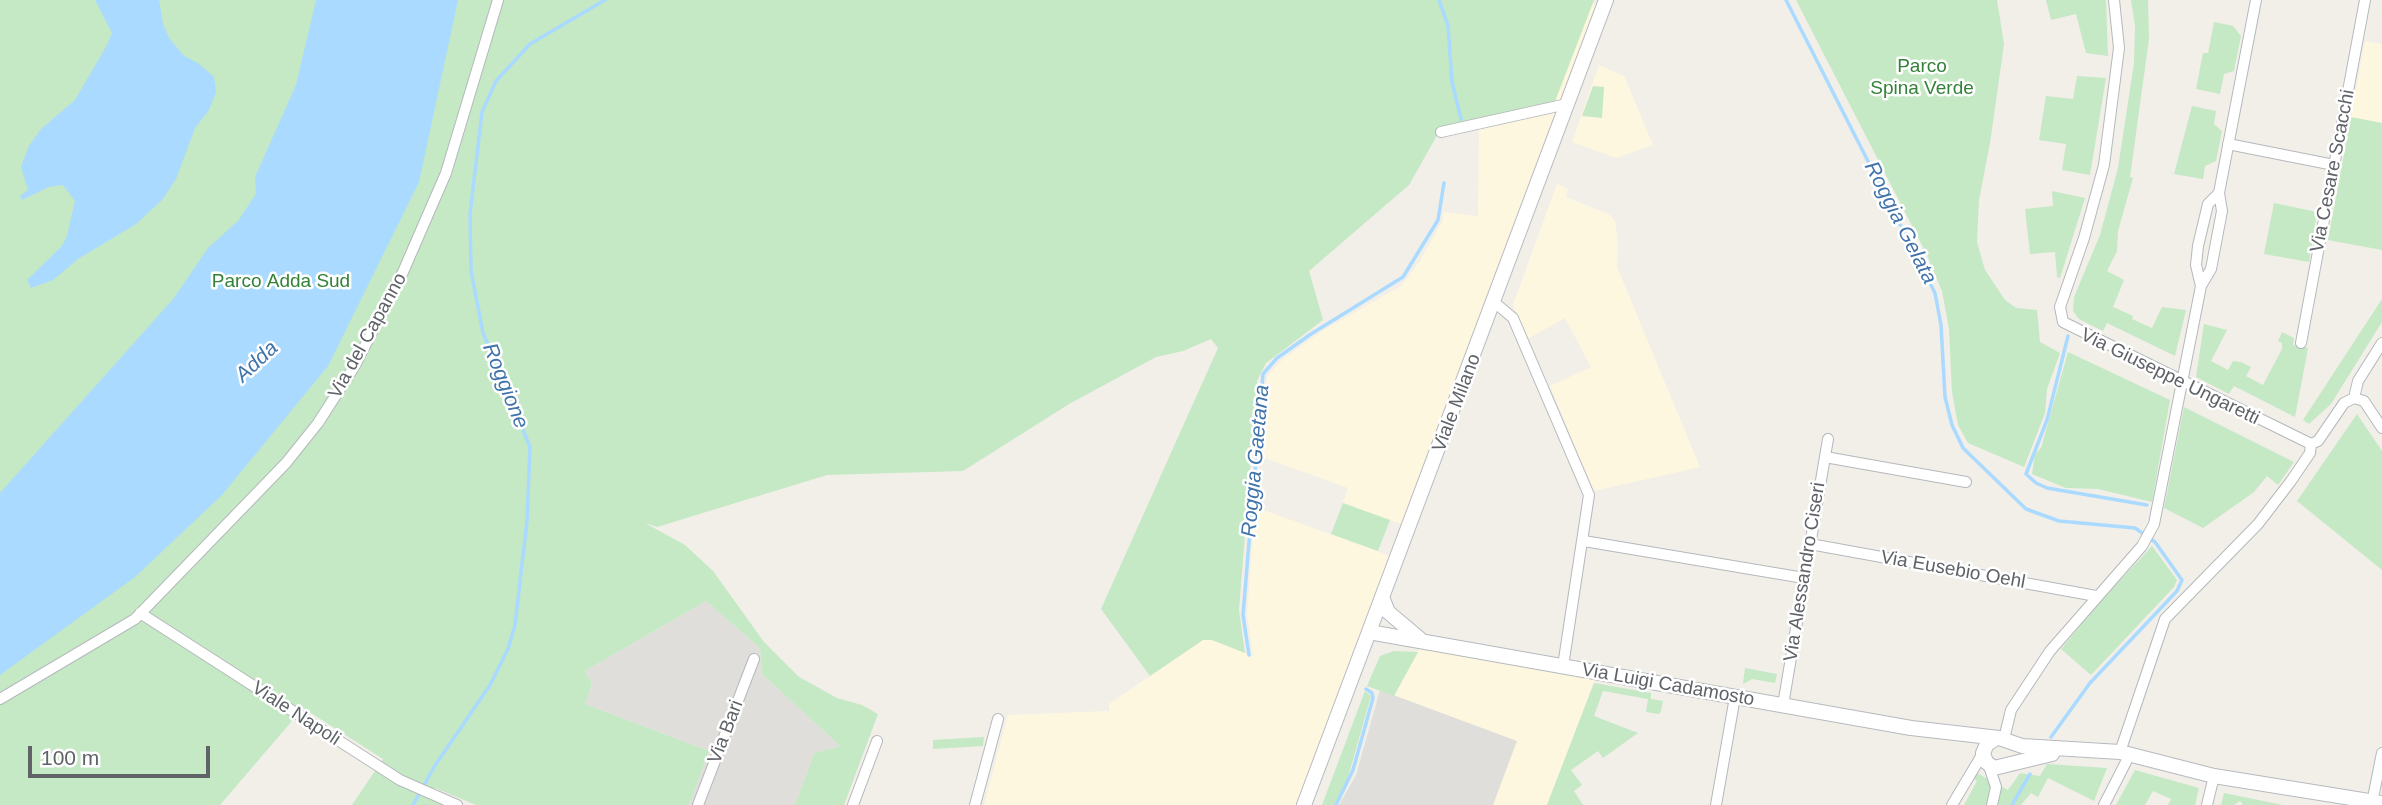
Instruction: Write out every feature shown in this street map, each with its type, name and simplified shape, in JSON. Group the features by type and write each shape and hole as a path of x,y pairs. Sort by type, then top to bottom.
{"street":[{"name":"Via del Capanno","path":"0,699 140,613 286,463 318,423 354,367 403,272 446,173 498,0"},
{"name":"Viale Milano","path":"1304,805 1606,0"},
{"name":"Via Giuseppe Ungaretti","path":"2114,0 2119,48 2104,165 2059,315 2068,327 2311,444"},
{"path":"2200,286 2211,269 2222,211 2219,192 2256,0"},
{"name":"Via Cesare Scacchi","path":"2301,343 2365,0"},
{"path":"1441,132 1567,104"},
{"path":"2228,144 2334,165"},
{"path":"2002,740 2016,702 2055,645 2148,536 2200,286 2196,265 2198,246 2208,204 2219,192"},
{"path":"1494,303 1513,318 1587,487 1589,508 1563,666"},
{"path":"2354,398 2358,381 2382,343"},
{"path":"2104,805 2125,753 2165,619 2252,530 2286,490 2311,451 2311,444 2318,441 2344,403 2354,398 2364,401 2382,428"},
{"name":"Via Alessandro Ciseri","path":"1783,705 1828,439"},
{"path":"1825,457 1966,482"},
{"path":"1584,541 1804,578"},
{"name":"Via Eusebio Oehl","path":"1810,544 2096,596"},
{"name":"Via Luigi Cadamosto","path":"1382,597 1388,612 1425,642"},
{"name":"Viale Napoli","path":"140,613 338,742 416,787 457,805"},
{"name":"Via Luigi Cadamosto","path":"1368,632 1911,728 2002,740 2028,747 2084,750"},
{"name":"Via Bari","path":"698,805 754,659"},
{"path":"1716,805 1735,697"},
{"path":"975,805 998,719"},
{"name":"Via Luigi Cadamosto","path":"1911,728 1968,745 1986,759"},
{"path":"1992,805 1996,787 1986,759 1987,744 2002,740"},
{"path":"2002,740 2013,756 2008,765"},
{"path":"853,805 877,741"},
{"path":"1986,759 1999,768 2029,758 2084,750 2125,753 2322,800 2377,803 2382,752"},
{"path":"1952,805 1986,759"},
{"path":"2207,805 2214,776"}],"shaded area":[{"path":"1586,2 1601,6 1408,527 1343,503 1348,488 1259,456 1267,376 1283,359 1325,329 1401,286 1420,261 1443,220 1443,212 1478,216 1479,127"},
{"path":"2365,41 2382,44 2382,123 2351,117"},
{"path":"1599,65 1624,76 1653,145 1616,158 1572,142"},
{"path":"1557,184 1568,189 1566,197 1610,215 1615,221 1617,267 1700,467 1594,491 1550,386 1591,367 1565,318 1527,339 1513,305"},
{"path":"1255,507 1396,558 1302,805 984,805 1008,715 1109,711 1109,704 1203,640 1212,640 1253,656 1247,615"},
{"path":"706,601 760,648 762,674 840,746 814,753 795,805 689,805 709,751 585,704 592,684 585,671"},
{"path":"1423,643 1597,674 1547,805 1493,805 1516,741 1394,696"},
{"path":"1380,690 1517,741 1493,805 1339,805 1356,775"}],"green space":[{"name":"Parco Adda Sud","path":"0,0 1594,0 1554,104 1440,130 1409,185 1309,271 1323,320 1266,363 1257,381 1239,610 1245,653 1212,640 1203,640 1150,676 1101,609 1218,348 1211,339 1183,351 1156,357 1069,404 963,471 827,475 657,527 645,523 685,545 713,571 764,642 799,677 837,698 862,705 878,714 844,805 795,805 814,753 840,746 762,674 760,648 706,601 585,671 592,684 585,704 709,751 689,805 476,805 435,788 429,798 443,805 352,805 383,759 303,708 220,805 0,805"},
{"name":"Parco Spina Verde","path":"1796,0 1997,0 2004,44 1979,200 1977,242 1985,270 2005,300 2016,308 2037,310 2040,342 2060,353 2047,389 2045,413 2024,467 1968,443 1958,425 1952,392 1949,329 1942,291 1927,255"},
{"path":"2046,0 2106,0 2108,56 2086,53 2076,14 2051,20"},
{"path":"2131,0 2148,0 2149,39 2130,177 2133,178 2118,231 2117,251 2107,271 2124,280 2113,307 2133,316 2132,319 2152,328 2162,307 2186,310 2175,356 2107,323 2103,331 2079,319 2073,311 2074,297 2100,235 2118,168 2134,63 2135,26"},
{"path":"2214,22 2233,26 2241,36 2234,71 2224,74 2220,94 2196,89 2203,53 2208,53"},
{"path":"2077,76 2106,78 2090,175 2062,170 2066,144 2039,140 2046,96 2073,99"},
{"path":"1593,86 1604,87 1602,118 1582,116"},
{"path":"2192,106 2216,111 2214,124 2222,131 2216,161 2205,166 2203,179 2174,174"},
{"path":"2351,117 2382,123 2382,250 2328,240"},
{"path":"2052,191 2085,198 2060,278 2057,277 2055,252 2030,254 2025,209 2053,206"},
{"path":"2274,203 2317,212 2309,262 2264,254"},
{"path":"2382,299 2382,322 2331,404 2309,424 2303,420"},
{"path":"2204,324 2227,330 2211,361 2228,370 2233,361 2241,362 2251,367 2246,376 2263,385 2282,349 2282,343 2278,341 2282,332 2294,338 2293,345 2308,348 2295,417 2234,386 2229,394 2196,377"},
{"path":"2068,352 2170,400 2152,502 2098,489 2066,488 2032,474 2035,454 2041,448"},
{"path":"2184,407 2294,462 2278,485 2267,476 2254,492 2203,528 2164,508"},
{"path":"2357,414 2382,451 2382,570 2297,501"},
{"path":"1343,503 1390,520 1378,551 1331,534"},
{"path":"2152,546 2177,580 2174,587 2091,675 2061,649"},
{"path":"1394,651 1418,652 1394,696 1367,686 1380,656"},
{"path":"1745,668 1777,674 1775,683 1752,679 1743,684"},
{"path":"1594,683 1651,693 1651,699 1663,701 1661,711 1659,714 1646,712 1648,699 1603,691 1594,716 1638,733 1603,758 1598,751 1571,770 1582,785 1574,791 1583,805 1547,805"},
{"path":"1365,691 1371,696 1347,781 1334,805 1322,805"},
{"path":"984,737 983,746 933,749 933,740"},
{"path":"2047,764 2107,768 2094,801 2048,778 2038,797 2031,793 2021,805 1964,805 1977,781 1972,777 1975,772 2008,790 2020,773 2040,776"},
{"path":"2135,770 2199,788 2195,805 2168,805 2171,799 2153,791 2145,805 2116,805"},
{"path":"2224,793 2283,805 2243,805 2240,801 2234,805 2221,805"}],"water":[{"path":"95,0 159,0 163,24 169,38 184,56 198,63 214,77 216,92 209,110 195,128 176,179 162,200 136,224 78,259 53,280 31,288 27,280 62,246 75,201 63,185 49,187 22,200 20,196 28,190 21,167 29,146 41,129 75,100 107,45 112,33"},
{"name":"Adda","path":"316,0 458,0 419,182 328,366 222,495 135,577 0,675 0,493 174,298 208,248 238,221 256,194 255,177 296,85"}],"waterway":[{"name":"Roggione","path":"413,805 434,767 490,685 508,649 515,625 527,521 530,447 483,333 471,271 470,214 482,112 496,81 530,44 605,0"},
{"name":"Roggia Gaetana","path":"1439,0 1448,26 1452,82 1461,119"},
{"name":"Roggia Gelata","path":"1786,0 1935,293 1941,325 1945,397 1952,425 1963,448 2026,509 2059,521 2135,528 2155,542 2182,580 2177,591 2090,683 2051,737"},
{"name":"Roggia Gaetana","path":"1249,655 1243,615 1263,374 1277,358 1311,334 1403,277 1438,220 1444,183"},
{"path":"2068,336 2047,420 2026,474 2047,488 2147,505"},
{"name":"Roggia Gaetana","path":"1336,805 1353,770 1373,698 1372,693 1366,689"},
{"path":"2012,805 2030,774"}]}
